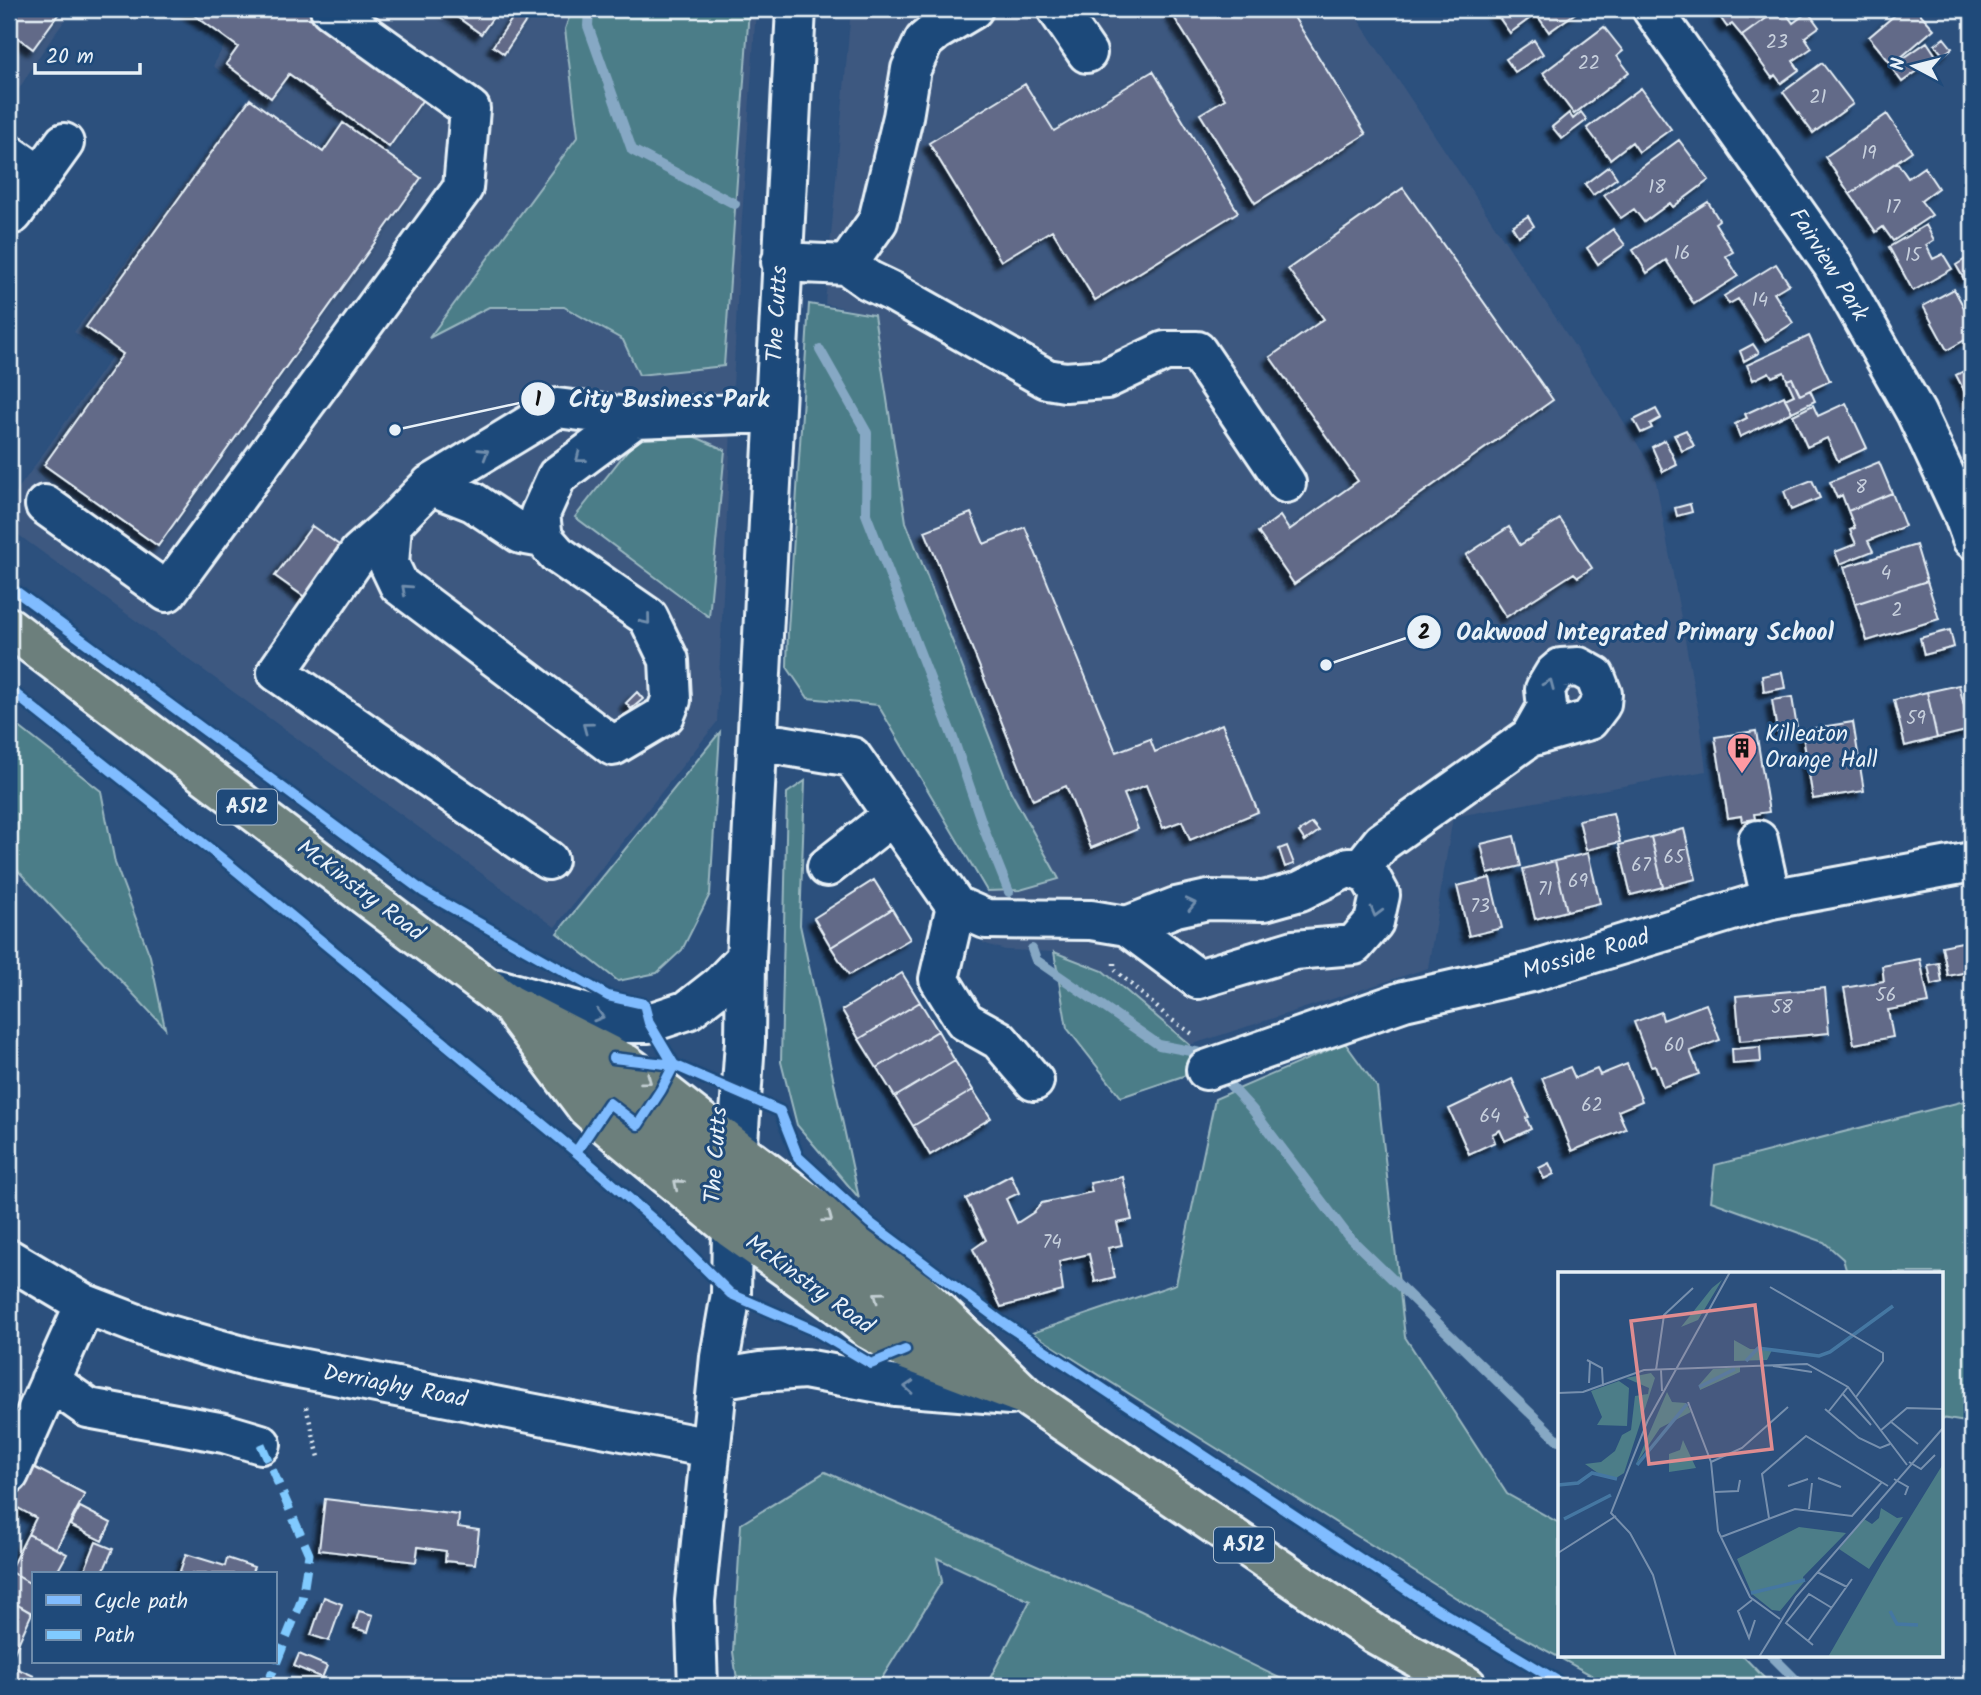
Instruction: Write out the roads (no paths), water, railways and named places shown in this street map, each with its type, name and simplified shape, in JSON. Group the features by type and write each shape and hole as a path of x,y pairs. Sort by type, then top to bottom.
{"highway":[{"name":"McKinstry Road","path":"9,627 497,995 626,1064 887,1262 1026,1396 1375,1634 1467,1686"},
{"name":"McKinstry Road","path":"497,995 587,1108 732,1229 869,1330 905,1350 1026,1396"},
{"path":"567,1034 613,1088 736,1189 909,1320 967,1372"}],"street":[{"path":"45,505 167,593 464,188 470,109 330,9"},
{"name":"The Cutts","path":"732,1229 745,1042 746,958 796,9"},
{"path":"857,273 878,221 903,117 911,69 924,41 973,9"},
{"path":"1057,9 1087,53"},
{"name":"Fairview Park","path":"1653,9 1832,264 1916,413 1972,539"},
{"path":"13,214 64,143"},
{"path":"9,154 40,176"},
{"path":"781,262 857,273 1047,379 1065,382 1106,379 1165,351 1197,351 1286,483"},
{"path":"857,273 887,314"},
{"path":"548,860 277,672 359,553 430,485 557,408 635,418 773,413"},
{"path":"392,524 389,564 399,585 613,746 665,715 671,700 669,660 648,617 557,554 543,538 540,514 557,476 635,418"},
{"path":"430,485 473,502 521,534 543,538"},
{"path":"1359,871 1382,842 1530,737"},
{"path":"757,745 852,757 892,816 971,912 1091,920 1123,925 1198,979 1294,950 1354,944 1374,922 1380,894 1369,875 1349,867 1300,891 1264,901 1208,900 1175,907 1123,925"},
{"path":"827,867 892,816"},
{"path":"1758,840 1771,899"},
{"name":"Mosside Road","path":"1222,1065 1404,1001 1531,972 1771,899 1972,862"},
{"path":"971,912 939,979 965,1021 999,1040 1034,1080"},
{"path":"497,995 620,1023 649,1023 688,1010 720,985 746,958"},
{"path":"698,1686 695,1601 718,1379 732,1294 732,1229"},
{"name":"Derriaghy Road","path":"9,1259 85,1304 158,1332 253,1359 710,1448"},
{"path":"9,1474 85,1304"},
{"path":"718,1379 760,1372 806,1369 896,1386 1026,1396"},
{"path":"50,1381 88,1408 225,1433 261,1444"}],"waterway":[{"path":"589,9 588,26 632,150 735,204"},
{"path":"820,350 867,433 866,514 953,738 1009,892"},
{"path":"1032,949 1036,960 1159,1045 1201,1053 1209,1062"},
{"path":"1220,1074 1252,1109 1348,1236 1558,1440"},
{"path":"1772,1656 1802,1686"}],"place":[{"name":"City Business Park","path":"395,430"},
{"name":"Oakwood Integrated Primary School","path":"1326,665"},
{"name":"Killeaton Orange Hall","path":"1742,775"}]}
